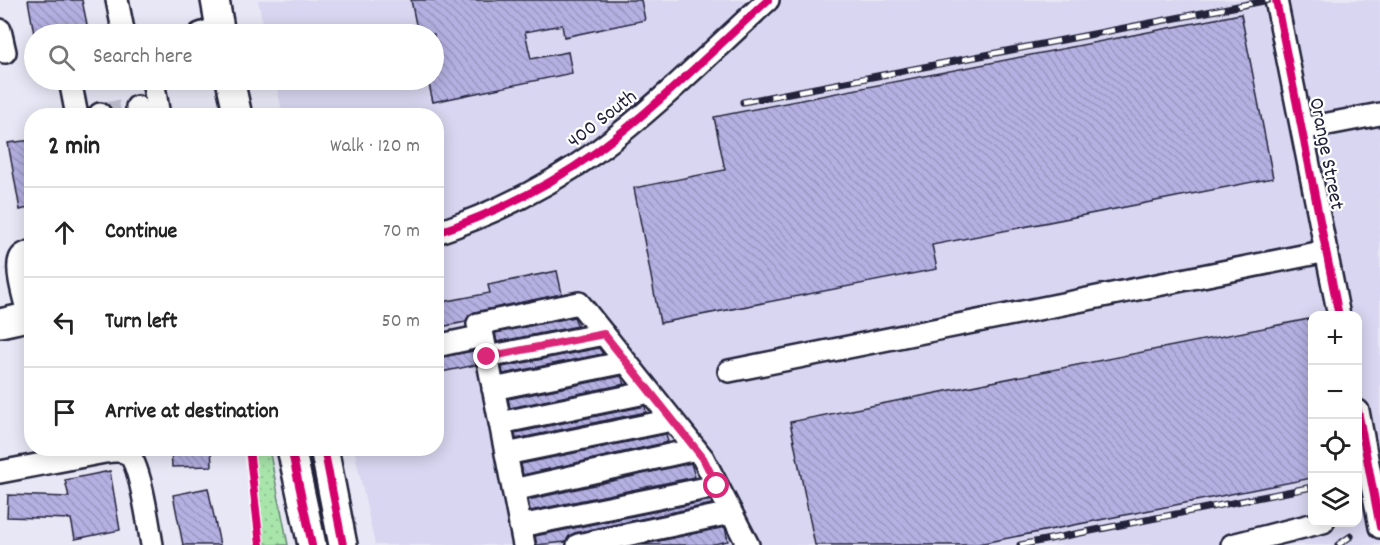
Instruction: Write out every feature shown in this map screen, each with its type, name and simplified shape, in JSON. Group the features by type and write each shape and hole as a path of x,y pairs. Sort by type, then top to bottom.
{"main road":[{"path":"214,24 215,0"},
{"path":"232,90 236,108"},
{"path":"0,322 24,318"},
{"path":"293,456 312,545"},
{"path":"326,456 343,545"}],"street":[{"path":"117,0 122,24"},
{"name":"400 South","path":"444,230 525,196 595,152 638,118 768,0"},
{"name":"Orange Street","path":"1276,0 1338,311"},
{"path":"0,30 5,52"},
{"path":"72,90 75,108"},
{"path":"155,90 158,108"},
{"path":"1302,129 1380,114"},
{"path":"729,371 1327,251"},
{"path":"24,254 19,261 24,291"},
{"path":"717,486 522,536 483,336 478,324 579,303 703,458 731,513 740,544"},
{"path":"487,357 604,334"},
{"path":"444,344 483,336"},
{"path":"493,389 626,362"},
{"path":"500,423 650,392"},
{"path":"1359,419 1366,504 1380,527"},
{"path":"506,454 672,420"},
{"path":"513,490 696,449"},
{"path":"0,472 84,456"},
{"path":"130,456 137,470 152,545"},
{"path":"578,545 731,513"},
{"path":"1232,545 1308,526"}],"shaded area":[{"path":"258,0 1380,0 1380,545 375,545 356,456 444,456 444,108 281,108 277,90 444,90 444,24 263,24"}],"green space":[{"path":"253,456 270,456 288,545 265,545"}],"building":[{"path":"28,0 82,0 87,24 32,24"},
{"path":"411,0 641,0 645,20 564,37 562,25 525,32 531,59 568,52 572,73 433,102 430,90 444,90 444,24 416,24"},
{"path":"1241,14 1273,178 932,245 937,269 660,323 634,188 725,170 714,117"},
{"path":"24,141 24,209 20,210 8,143"},
{"path":"557,271 562,294 475,312 465,322 444,326 444,302 490,293 488,285"},
{"path":"574,317 578,326 497,342 495,333"},
{"path":"1308,319 1308,479 973,545 815,545 790,422"},
{"path":"599,348 603,354 503,374 502,367"},
{"path":"473,351 476,365 444,371 444,356"},
{"path":"621,376 625,384 510,408 508,399"},
{"path":"645,406 646,412 516,439 515,433"},
{"path":"666,434 668,442 523,475 521,464"},
{"path":"171,456 211,456 212,466 172,467"},
{"path":"691,463 695,477 530,511 528,500"},
{"path":"110,471 120,530 75,539 71,519 7,517 8,495 69,497 65,480"},
{"path":"208,488 220,545 183,545 173,495"},
{"path":"711,500 712,504 575,533 569,536 566,542 537,545 535,536"},
{"path":"725,527 728,541 710,545 640,545"}],"tunnel":[{"path":"132,108 137,107"}],"railway":[{"path":"743,102 1269,0"},
{"path":"1020,545 1308,488"},
{"path":"1338,545 1351,536"}],"cycle path":[{"path":"444,230 519,198 558,177 596,152 662,98 768,0"},
{"path":"1276,0 1338,311"},
{"path":"1360,419 1380,527"},
{"path":"250,456 260,545"},
{"path":"293,456 312,545"},
{"path":"326,456 343,545"}],"route":[{"path":"487,357 604,334 703,458 717,486"}]}
